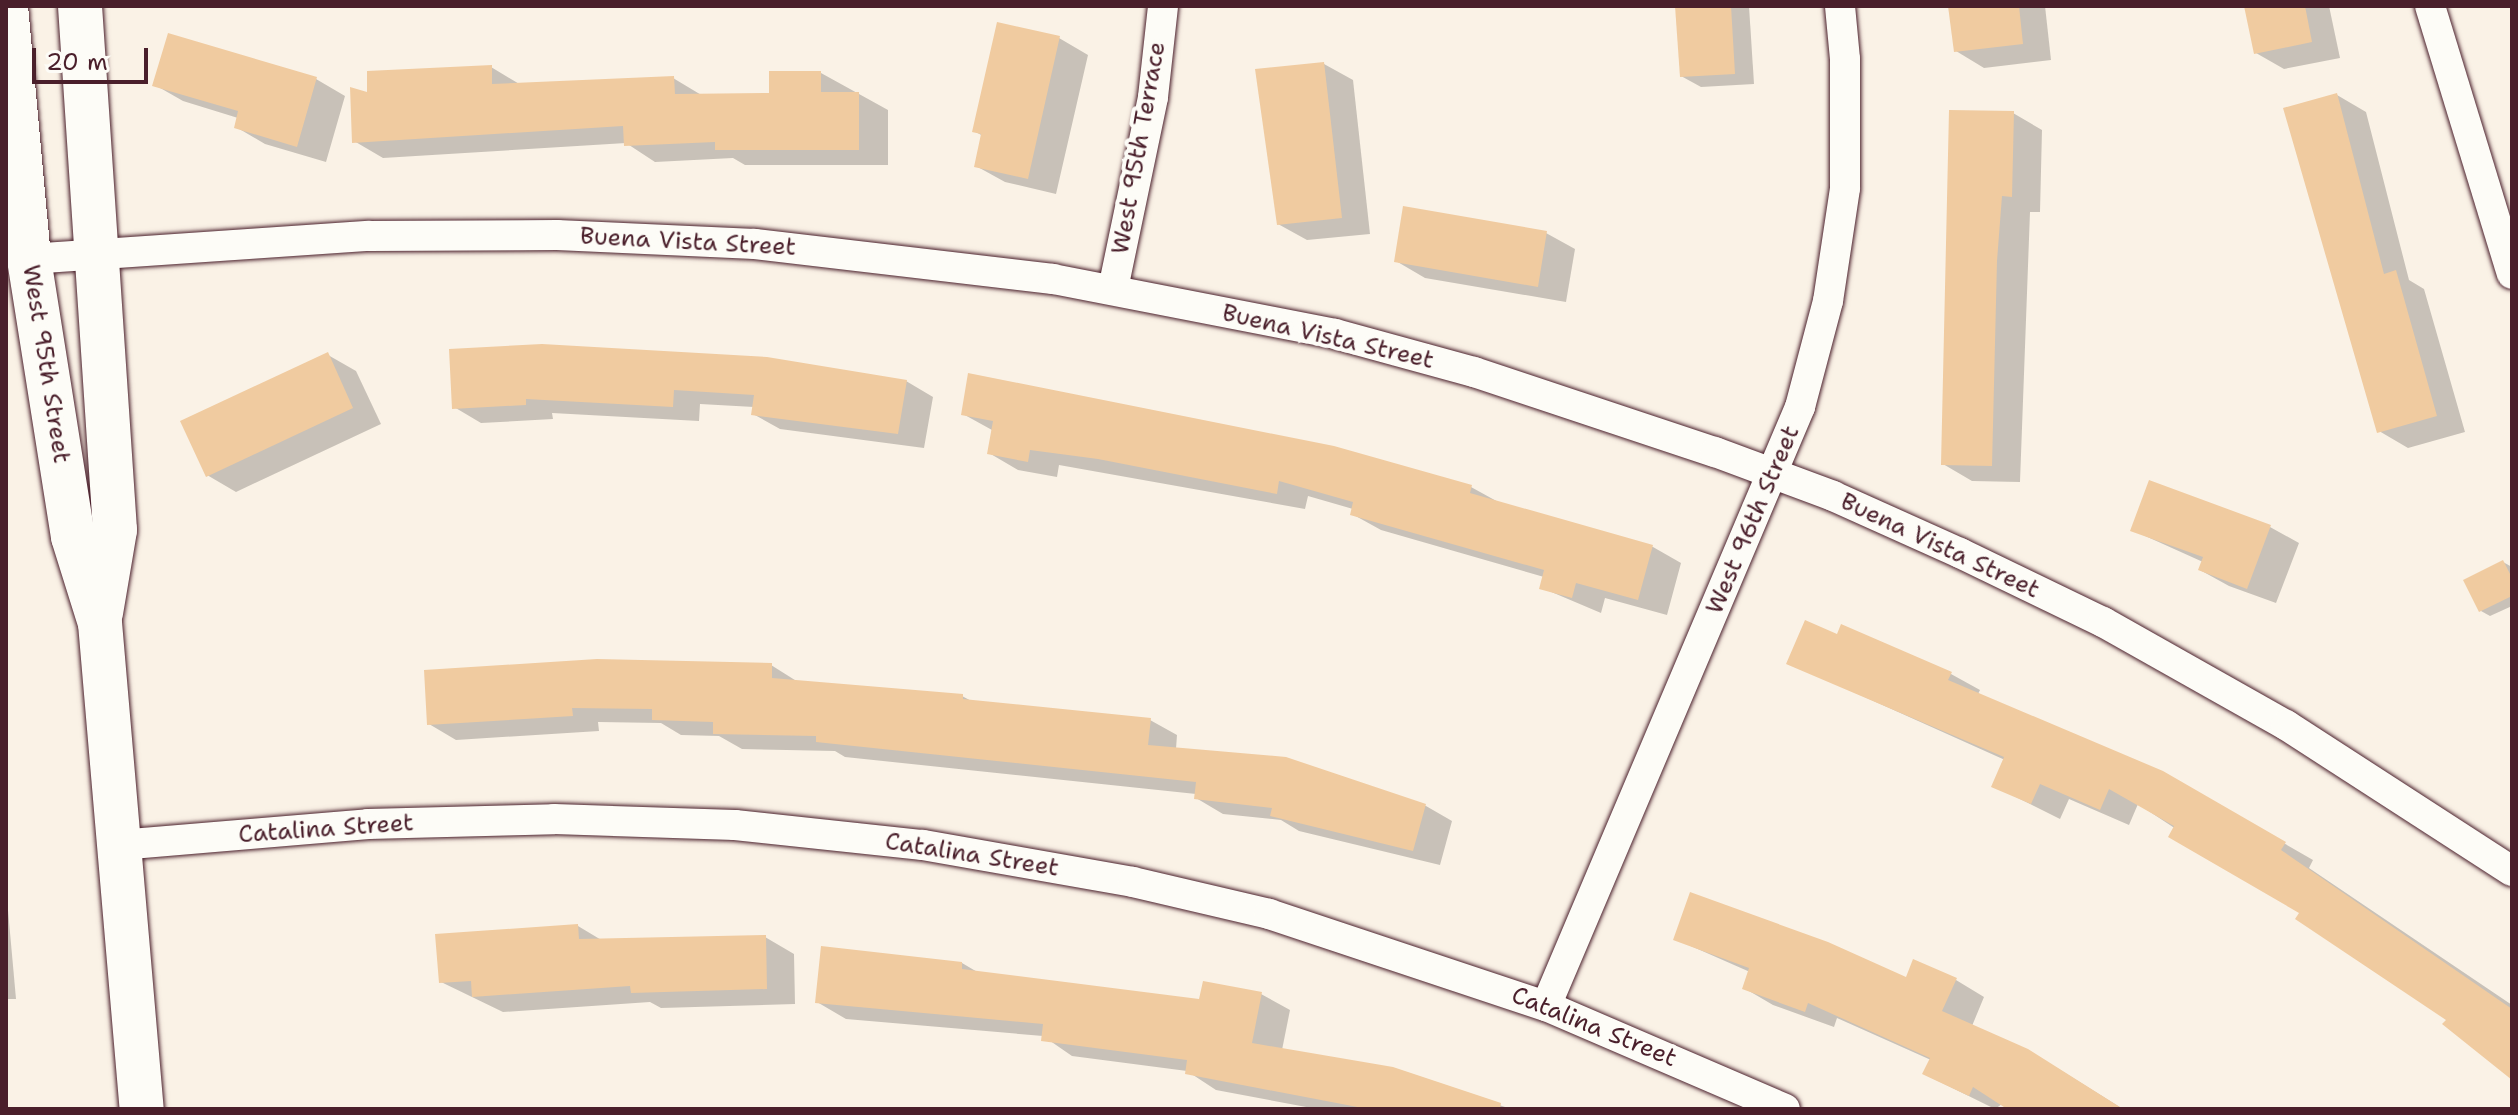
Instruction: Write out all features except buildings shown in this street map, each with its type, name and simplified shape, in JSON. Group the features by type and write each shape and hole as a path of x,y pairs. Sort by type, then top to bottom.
{"main road":[{"name":"West 95th Street","path":"6,6 9,66 29,259 73,537 100,623 142,1109"},
{"name":"West 95th Street","path":"80,6 100,254 115,530 100,623"}],"street":[{"name":"West 95th Terrace","path":"1113,289 1153,97 1163,6"},
{"name":"West 96th Street","path":"1546,1006 1800,407 1828,301 1845,188 1845,59 1840,6"},
{"path":"2430,6 2512,274"},
{"name":"Buena Vista Street","path":"29,259 369,236 557,235 864,254 1113,289 1335,334 1474,372 1774,474 1946,547 2103,622 2286,725 2512,871"},
{"name":"Catalina Street","path":"119,845 368,824 554,819 735,825 923,845 1133,882 1269,914 1546,1006 1785,1109"}]}
